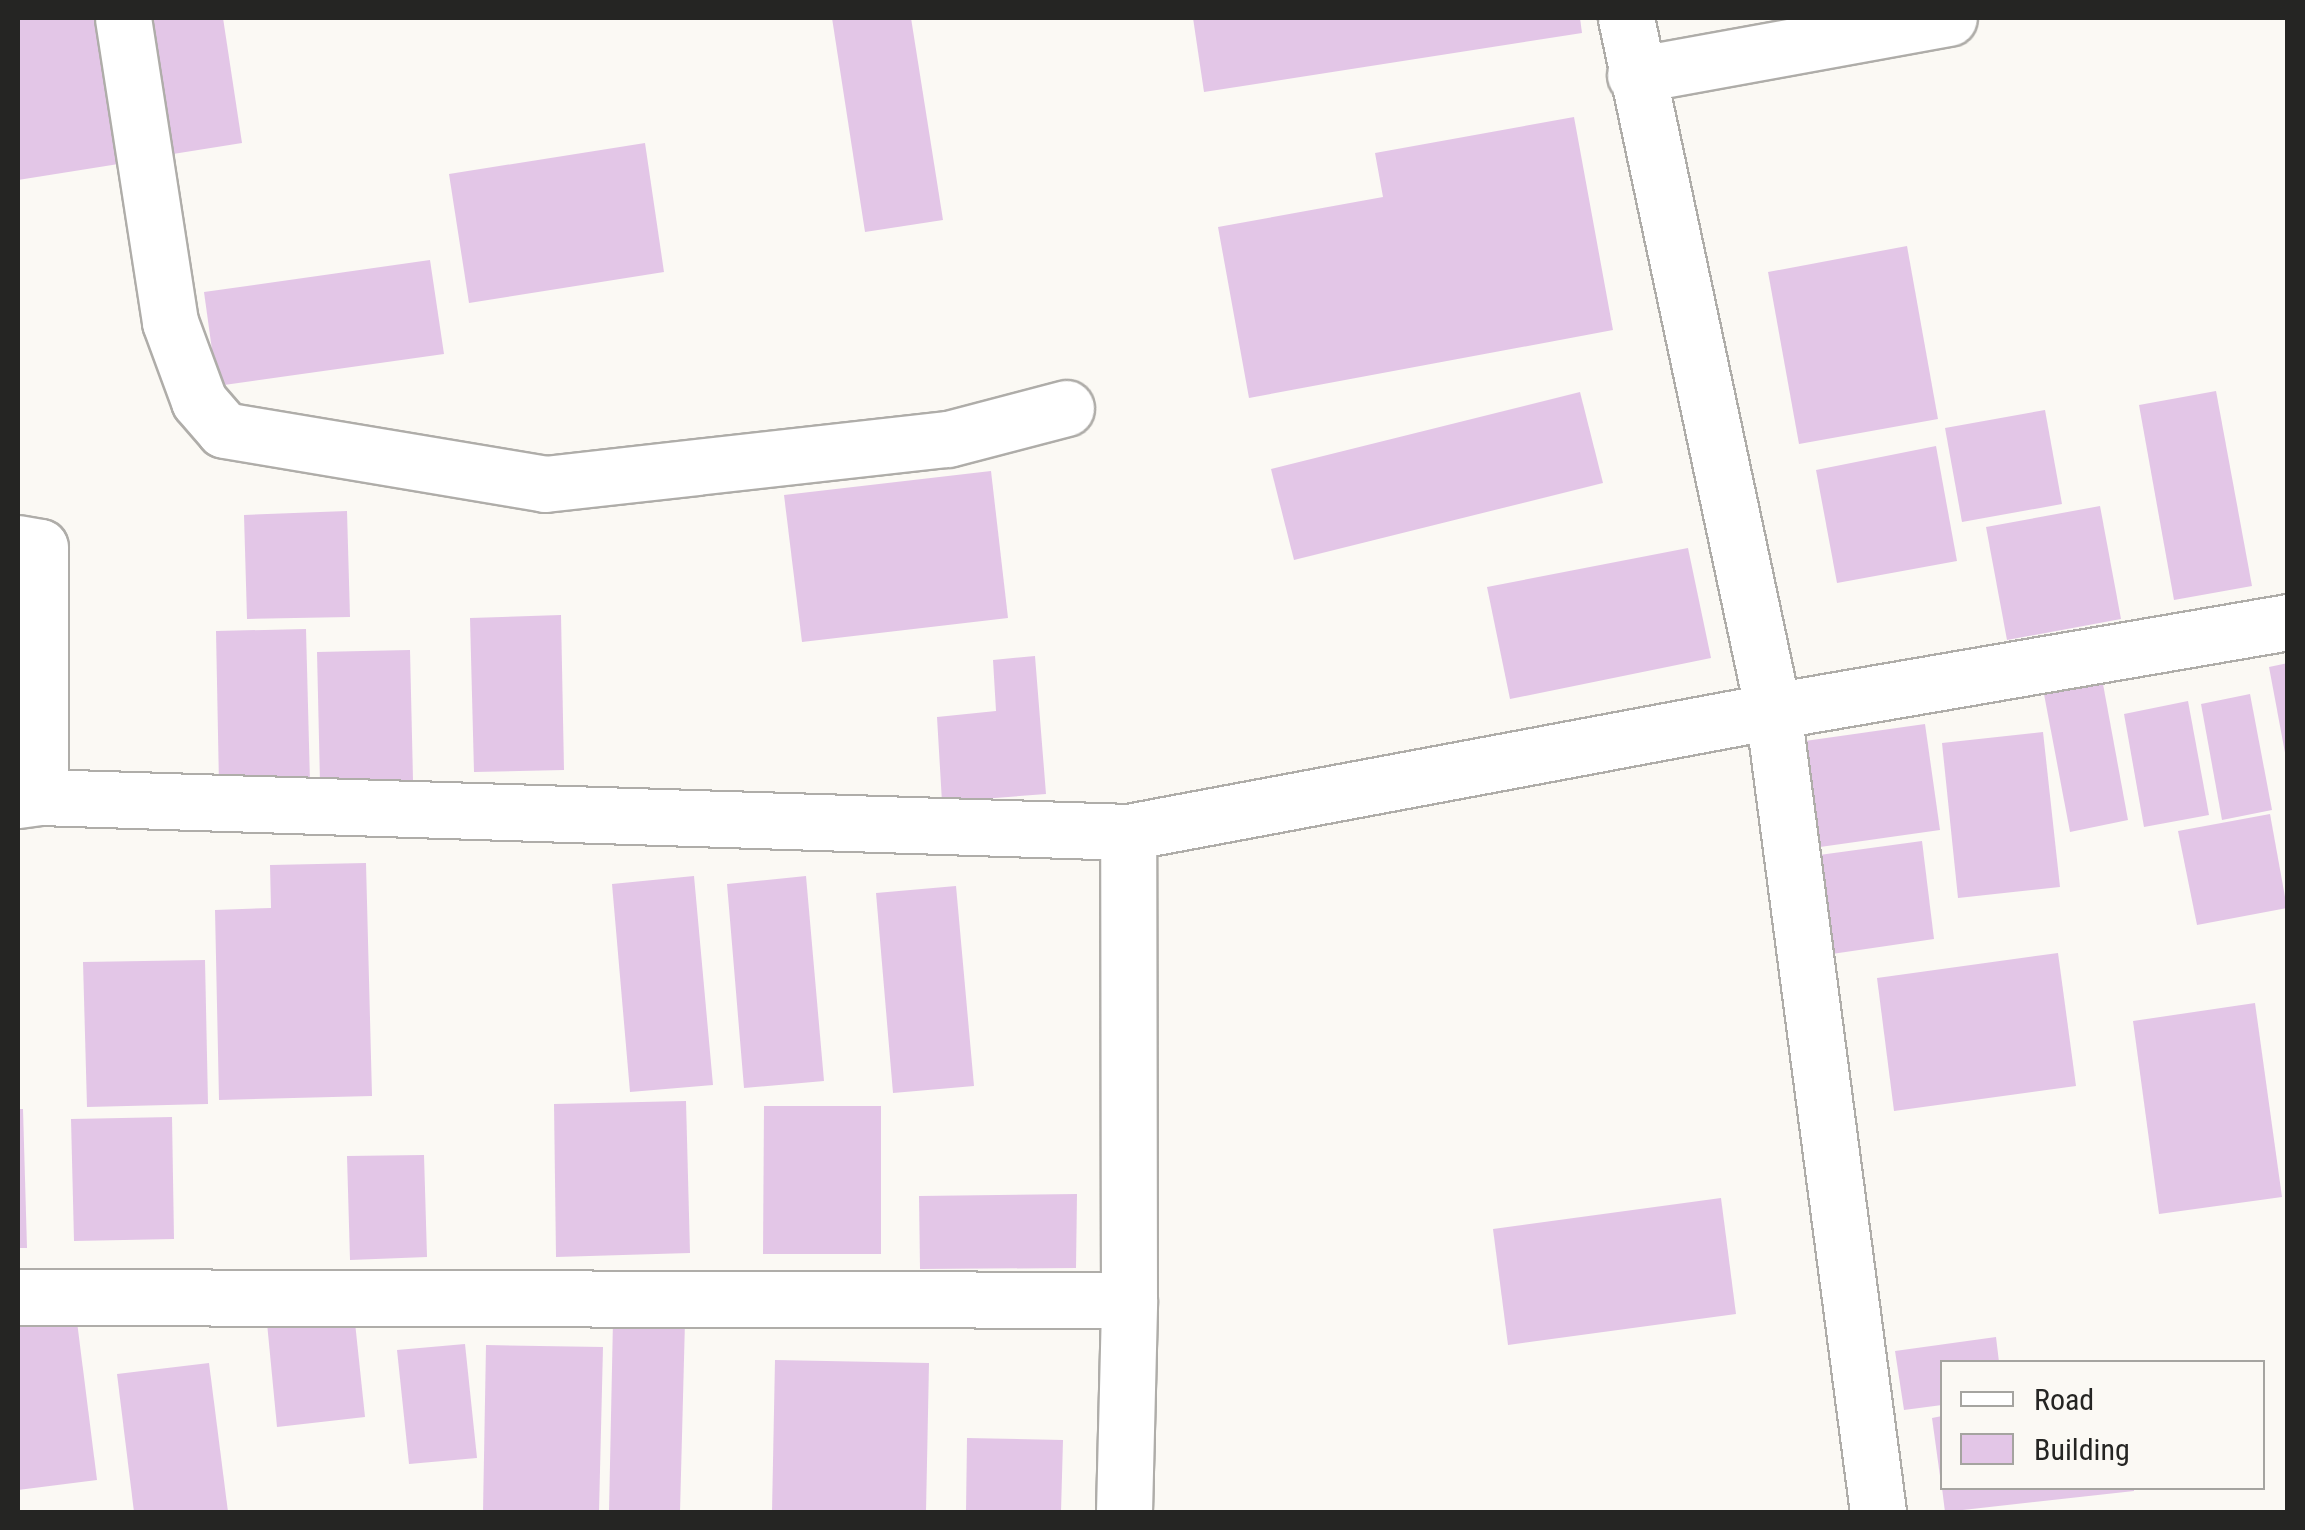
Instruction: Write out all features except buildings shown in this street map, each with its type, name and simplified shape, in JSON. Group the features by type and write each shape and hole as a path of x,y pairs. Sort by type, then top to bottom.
{"street":[{"path":"123,18 170,322 199,401 224,430 545,484 948,438 1066,408"},
{"path":"1626,18 1634,75 1773,711 1878,1512"},
{"path":"1634,75 1949,18"},
{"path":"18,543 40,547 29,799 1128,832 1773,711 2288,622"},
{"path":"1124,1512 1129,1300 1128,832"},
{"path":"18,1297 1129,1300"}]}
